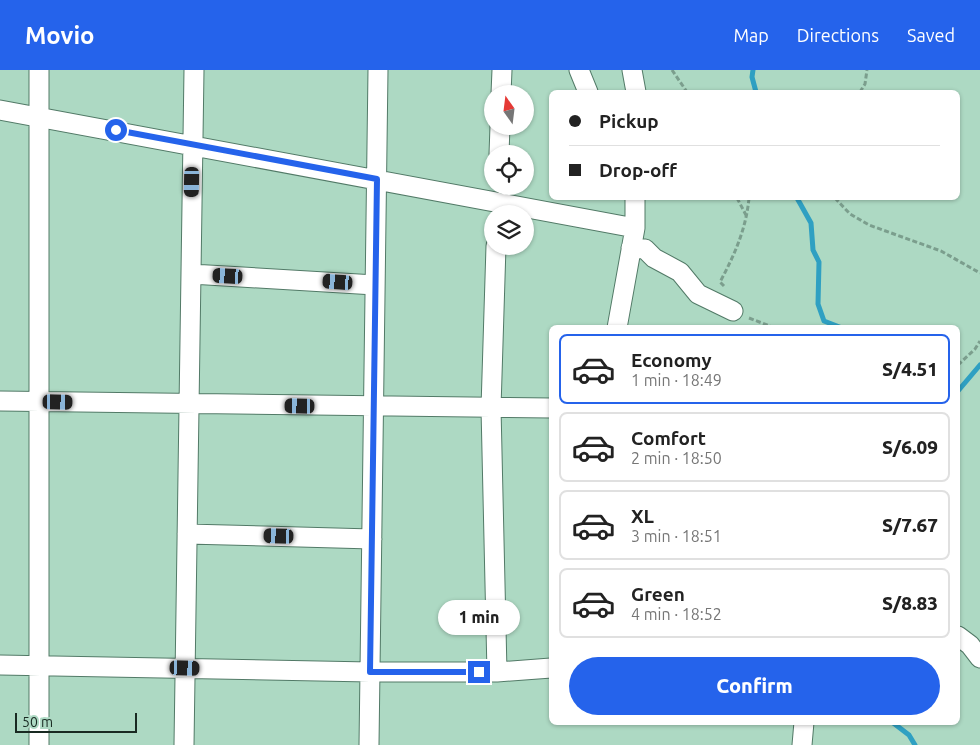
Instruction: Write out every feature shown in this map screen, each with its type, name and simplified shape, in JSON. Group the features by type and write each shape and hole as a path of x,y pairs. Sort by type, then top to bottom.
{"street":[{"path":"39,70 39,745"},
{"path":"184,745 194,70"},
{"path":"369,745 378,70"},
{"path":"501,85 502,70"},
{"path":"580,70 587,90"},
{"path":"632,70 636,90"},
{"path":"0,110 635,228"},
{"path":"618,325 635,228 634,200"},
{"path":"632,248 645,249 654,258 680,272 698,294 733,312"},
{"path":"496,255 491,408 497,672"},
{"path":"191,274 375,284"},
{"path":"0,401 549,408"},
{"path":"187,534 372,539"},
{"path":"960,638 970,645 980,658"},
{"path":"0,665 38,668 185,668 370,672 497,672 549,668"},
{"path":"802,745 804,725"}],"path":[{"path":"672,70 685,90"},
{"path":"862,90 866,84 867,70"},
{"path":"738,200 747,218"},
{"path":"749,200 747,218 738,248 720,282 734,295 733,312 767,325"},
{"path":"837,200 850,214 869,225 941,251 980,273"},
{"path":"960,363 976,349 980,341"}],"waterway":[{"path":"753,70 752,77 755,90"},
{"path":"798,200 811,223 813,250 819,262 818,304 824,321 834,325"},
{"path":"960,389 980,365"},
{"path":"896,725 909,735 915,745"}],"route":[{"path":"116,130 377,179 370,672 479,672"}]}
